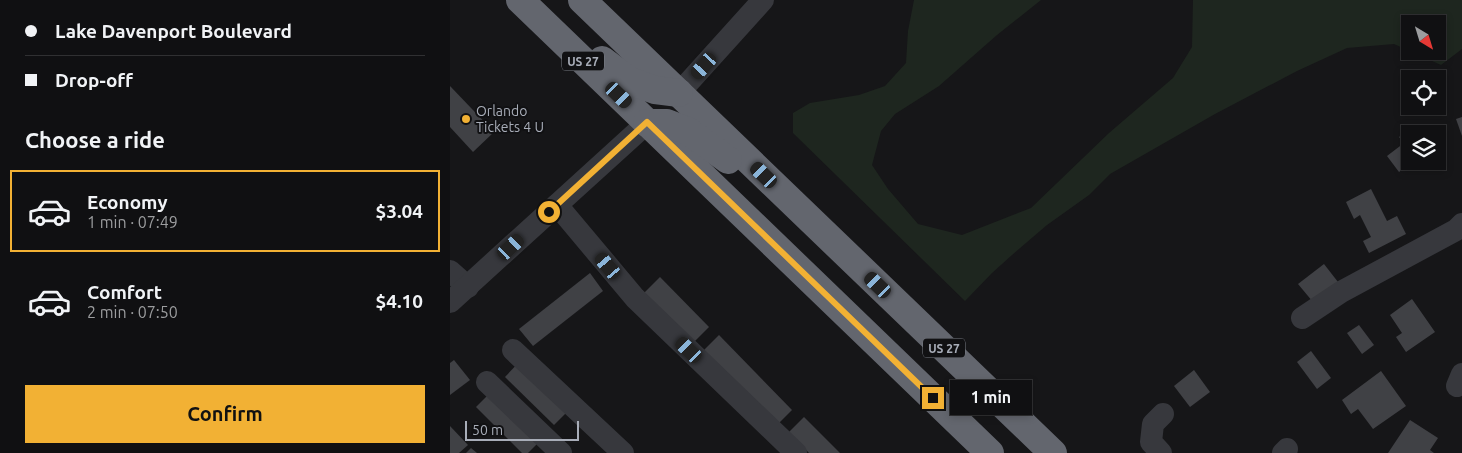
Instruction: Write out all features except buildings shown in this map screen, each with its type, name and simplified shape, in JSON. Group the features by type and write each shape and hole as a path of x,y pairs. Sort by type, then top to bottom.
{"highway":[{"path":"520,0 630,81 655,90 679,93"},
{"name":"US 27","path":"520,0 990,453"},
{"name":"US 27","path":"582,0 1053,453"},
{"path":"647,122 667,122 688,131 821,230"}],"street":[{"path":"679,93 763,0"},
{"path":"450,302 647,122"},
{"path":"557,205 635,298 796,453"},
{"path":"1302,318 1341,292 1456,230 1462,224"},
{"path":"450,271 468,287"},
{"path":"513,350 623,453"},
{"path":"488,382 561,453"},
{"path":"1161,453 1151,442 1153,424 1163,414"}],"shaded area":[{"path":"914,0 1041,0 997,35 939,86 895,114 881,131 872,165 888,189 918,224 962,235 1031,208 1109,133 1173,78 1192,47 1193,0 1462,0 1462,49 1441,65 1430,60 1446,60 1446,15 1401,15 1401,47 1394,44 1347,48 1297,71 1215,114 1110,174 1089,195 1047,225 1012,255 965,301 793,133 793,113 810,103 859,95 885,86 906,63 908,31"}],"place":[{"name":"Orlando Tickets 4 U","path":"466,119"}],"route":[{"path":"549,212 647,122 933,398"}]}
